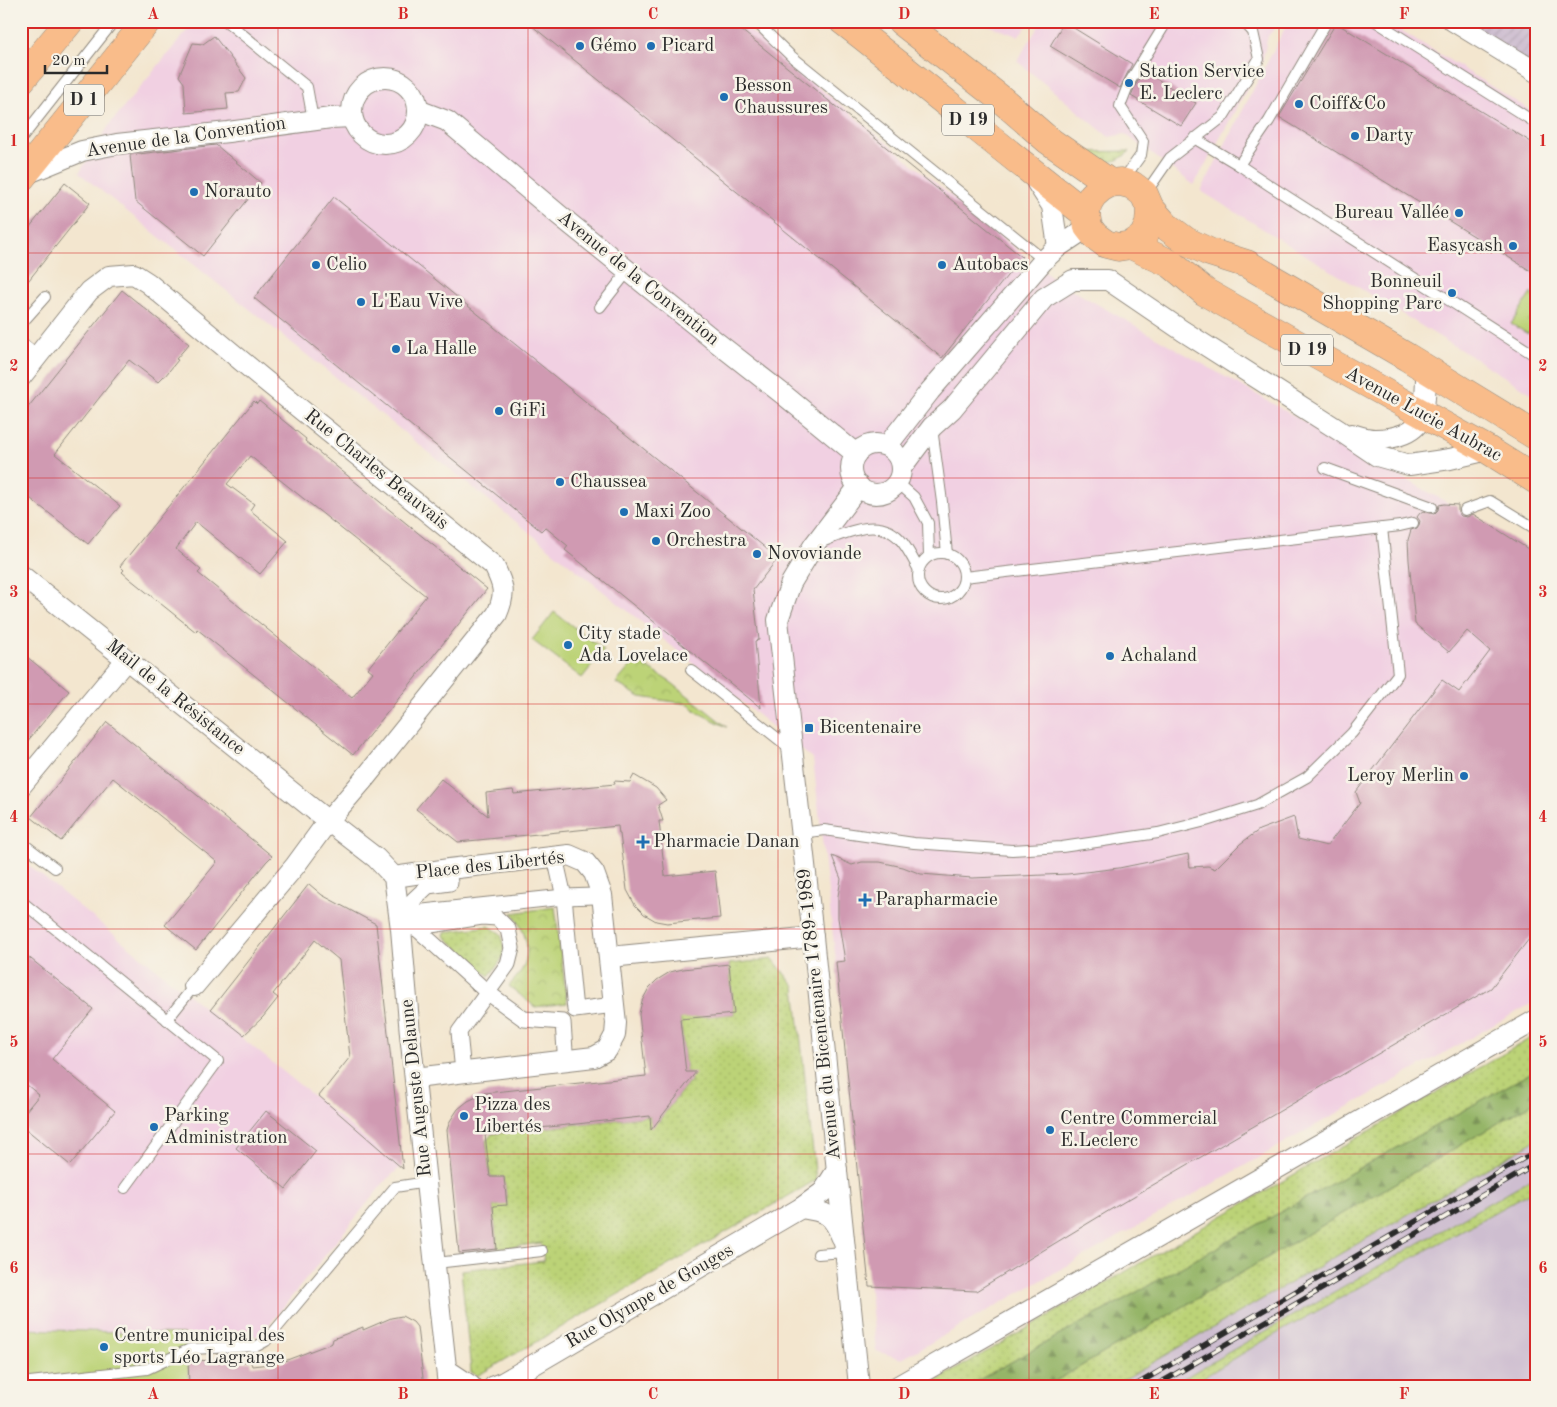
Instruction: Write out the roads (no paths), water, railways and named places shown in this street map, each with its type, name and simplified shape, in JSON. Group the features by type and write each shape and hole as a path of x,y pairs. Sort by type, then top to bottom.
{"main road":[{"name":"D 1","path":"22,177 147,21"},
{"name":"Avenue Lucie Aubrac","path":"843,21 1027,168 1087,220 1095,236 1106,244 1118,246 1131,245 1171,264 1205,292 1488,450 1536,480"},
{"name":"Avenue Lucie Aubrac","path":"901,21 1002,100 1048,140 1131,192 1166,226 1186,241 1209,252 1247,264 1536,436"},
{"path":"21,80 69,22"},
{"path":"1087,220 1088,204 1093,195 1101,188 1131,192 1149,224 1142,237 1131,245"}],"street":[{"path":"1453,21 1536,72"},
{"path":"387,78 405,85 412,92 418,110 412,129 405,137 387,144 368,140 360,134 352,117 352,107 357,93 368,82 377,79 387,78"},
{"name":"Avenue de la Convention","path":"418,110 447,121 628,271 856,454"},
{"name":"Avenue de la Convention","path":"22,177 82,151 117,144 352,117"},
{"path":"1027,168 1052,206 1051,254"},
{"path":"887,446 930,391 1051,254 1087,220"},
{"name":"Rue Charles Beauvais","path":"21,376 89,291 109,276 134,274 148,283 494,566 502,582 503,600 497,614 361,783 328,821 295,866 194,986"},
{"path":"899,475 899,459 894,451 887,446 867,445 856,454 851,464 852,475 858,486 867,492 879,493 887,491 899,475 932,428 952,409 1044,298 1073,280 1108,280 1183,332 1377,456 1408,465 1450,459 1488,450"},
{"path":"1340,431 1373,439 1396,437 1417,426 1422,414 1427,370"},
{"name":"Avenue du Bicentenaire 1789-1989","path":"858,486 814,545 791,583 778,620 859,1386"},
{"name":"Mail de la Résistance","path":"21,575 328,821"},
{"path":"21,786 126,660"},
{"path":"328,821 376,858 394,878"},
{"name":"Place des Libertés","path":"394,878 449,869 569,855 585,862 594,873 602,895 610,957 616,1023 615,1035 607,1050 594,1057 415,1078"},
{"path":"557,866 564,897 575,1010"},
{"name":"Rue Auguste Delaune","path":"394,878 401,929 447,1378"},
{"path":"451,909 450,883 428,886 414,900 414,922 487,992 524,1019 563,1022"},
{"path":"414,922 451,909 564,897 594,896"},
{"path":"414,922 497,918 508,929 512,948 508,964 459,1032 462,1062"},
{"path":"610,957 813,937"},
{"path":"565,1051 563,1022 575,1010 606,1006"},
{"path":"898,1386 1536,1020"},
{"name":"Rue Olympe de Gouges","path":"497,1385 801,1208 823,1192 836,1170"},
{"path":"801,1208 824,1212 837,1225 844,1247"},
{"path":"447,1378 471,1386"}],"lane":[{"path":"21,139 114,21"},
{"path":"226,21 307,87 313,120"},
{"path":"754,21 791,56 1051,254"},
{"path":"1131,192 1143,141 1120,106 1129,83 1167,21"},
{"path":"1131,192 1194,138 1223,117 1259,59 1253,32 1243,21"},
{"path":"1239,165 1269,121 1327,21"},
{"path":"1375,21 1536,123"},
{"path":"1194,138 1536,356"},
{"path":"600,307 628,271"},
{"path":"21,324 45,297"},
{"path":"21,342 38,356"},
{"path":"932,428 947,554"},
{"path":"1325,468 1432,506"},
{"path":"899,475 928,523 929,556"},
{"path":"1465,510 1490,501 1536,529"},
{"path":"964,577 1400,526 1414,522"},
{"path":"814,545 859,528 878,527 889,531 902,542 919,570"},
{"path":"801,833 831,830 914,843 1012,850 1062,847 1158,833 1258,805 1307,777 1352,733 1398,674 1382,528"},
{"path":"947,554 955,557 961,564 964,577 963,582 960,590 953,596 935,598 921,588 918,579 919,570 929,556 947,554"},
{"path":"691,670 791,750"},
{"path":"21,842 55,868"},
{"path":"21,901 218,1061 125,1188"},
{"path":"167,1020 194,986"},
{"path":"21,1383 147,1369 190,1349 257,1346 266,1341 394,1187 427,1182"},
{"path":"818,1254 844,1247"},
{"path":"436,1263 542,1251"}],"railway":[{"path":"1134,1386 1536,1151"},
{"path":"1155,1386 1536,1164"}],"place":[{"name":"Gémo","path":"580,46"},
{"name":"Picard","path":"651,46"},
{"name":"Station Service E. Leclerc","path":"1129,83"},
{"name":"Besson Chaussures","path":"724,97"},
{"name":"Coiff&Co","path":"1299,104"},
{"name":"Darty","path":"1355,136"},
{"name":"Norauto","path":"194,192"},
{"name":"Bureau Vallée","path":"1459,213"},
{"name":"Easycash","path":"1513,246"},
{"name":"Celio","path":"316,265"},
{"name":"Autobacs","path":"942,265"},
{"name":"Bonneuil Shopping Parc","path":"1452,293"},
{"name":"L'Eau Vive","path":"361,302"},
{"name":"La Halle","path":"396,349"},
{"name":"GiFi","path":"499,411"},
{"name":"Chaussea","path":"560,482"},
{"name":"Maxi Zoo","path":"624,512"},
{"name":"Orchestra","path":"656,541"},
{"name":"Novoviande","path":"757,554"},
{"name":"City stade Ada Lovelace","path":"568,645"},
{"name":"Achaland","path":"1110,656"},
{"name":"Bicentenaire","path":"809,728"},
{"name":"Leroy Merlin","path":"1464,776"},
{"name":"Pharmacie Danan","path":"643,842"},
{"name":"Parapharmacie","path":"865,900"},
{"name":"Pizza des Libertés","path":"464,1116"},
{"name":"Parking Administration","path":"154,1127"},
{"name":"Centre Commercial E.Leclerc","path":"1050,1130"},
{"name":"Centre municipal des sports Léo Lagrange","path":"104,1347"}]}
